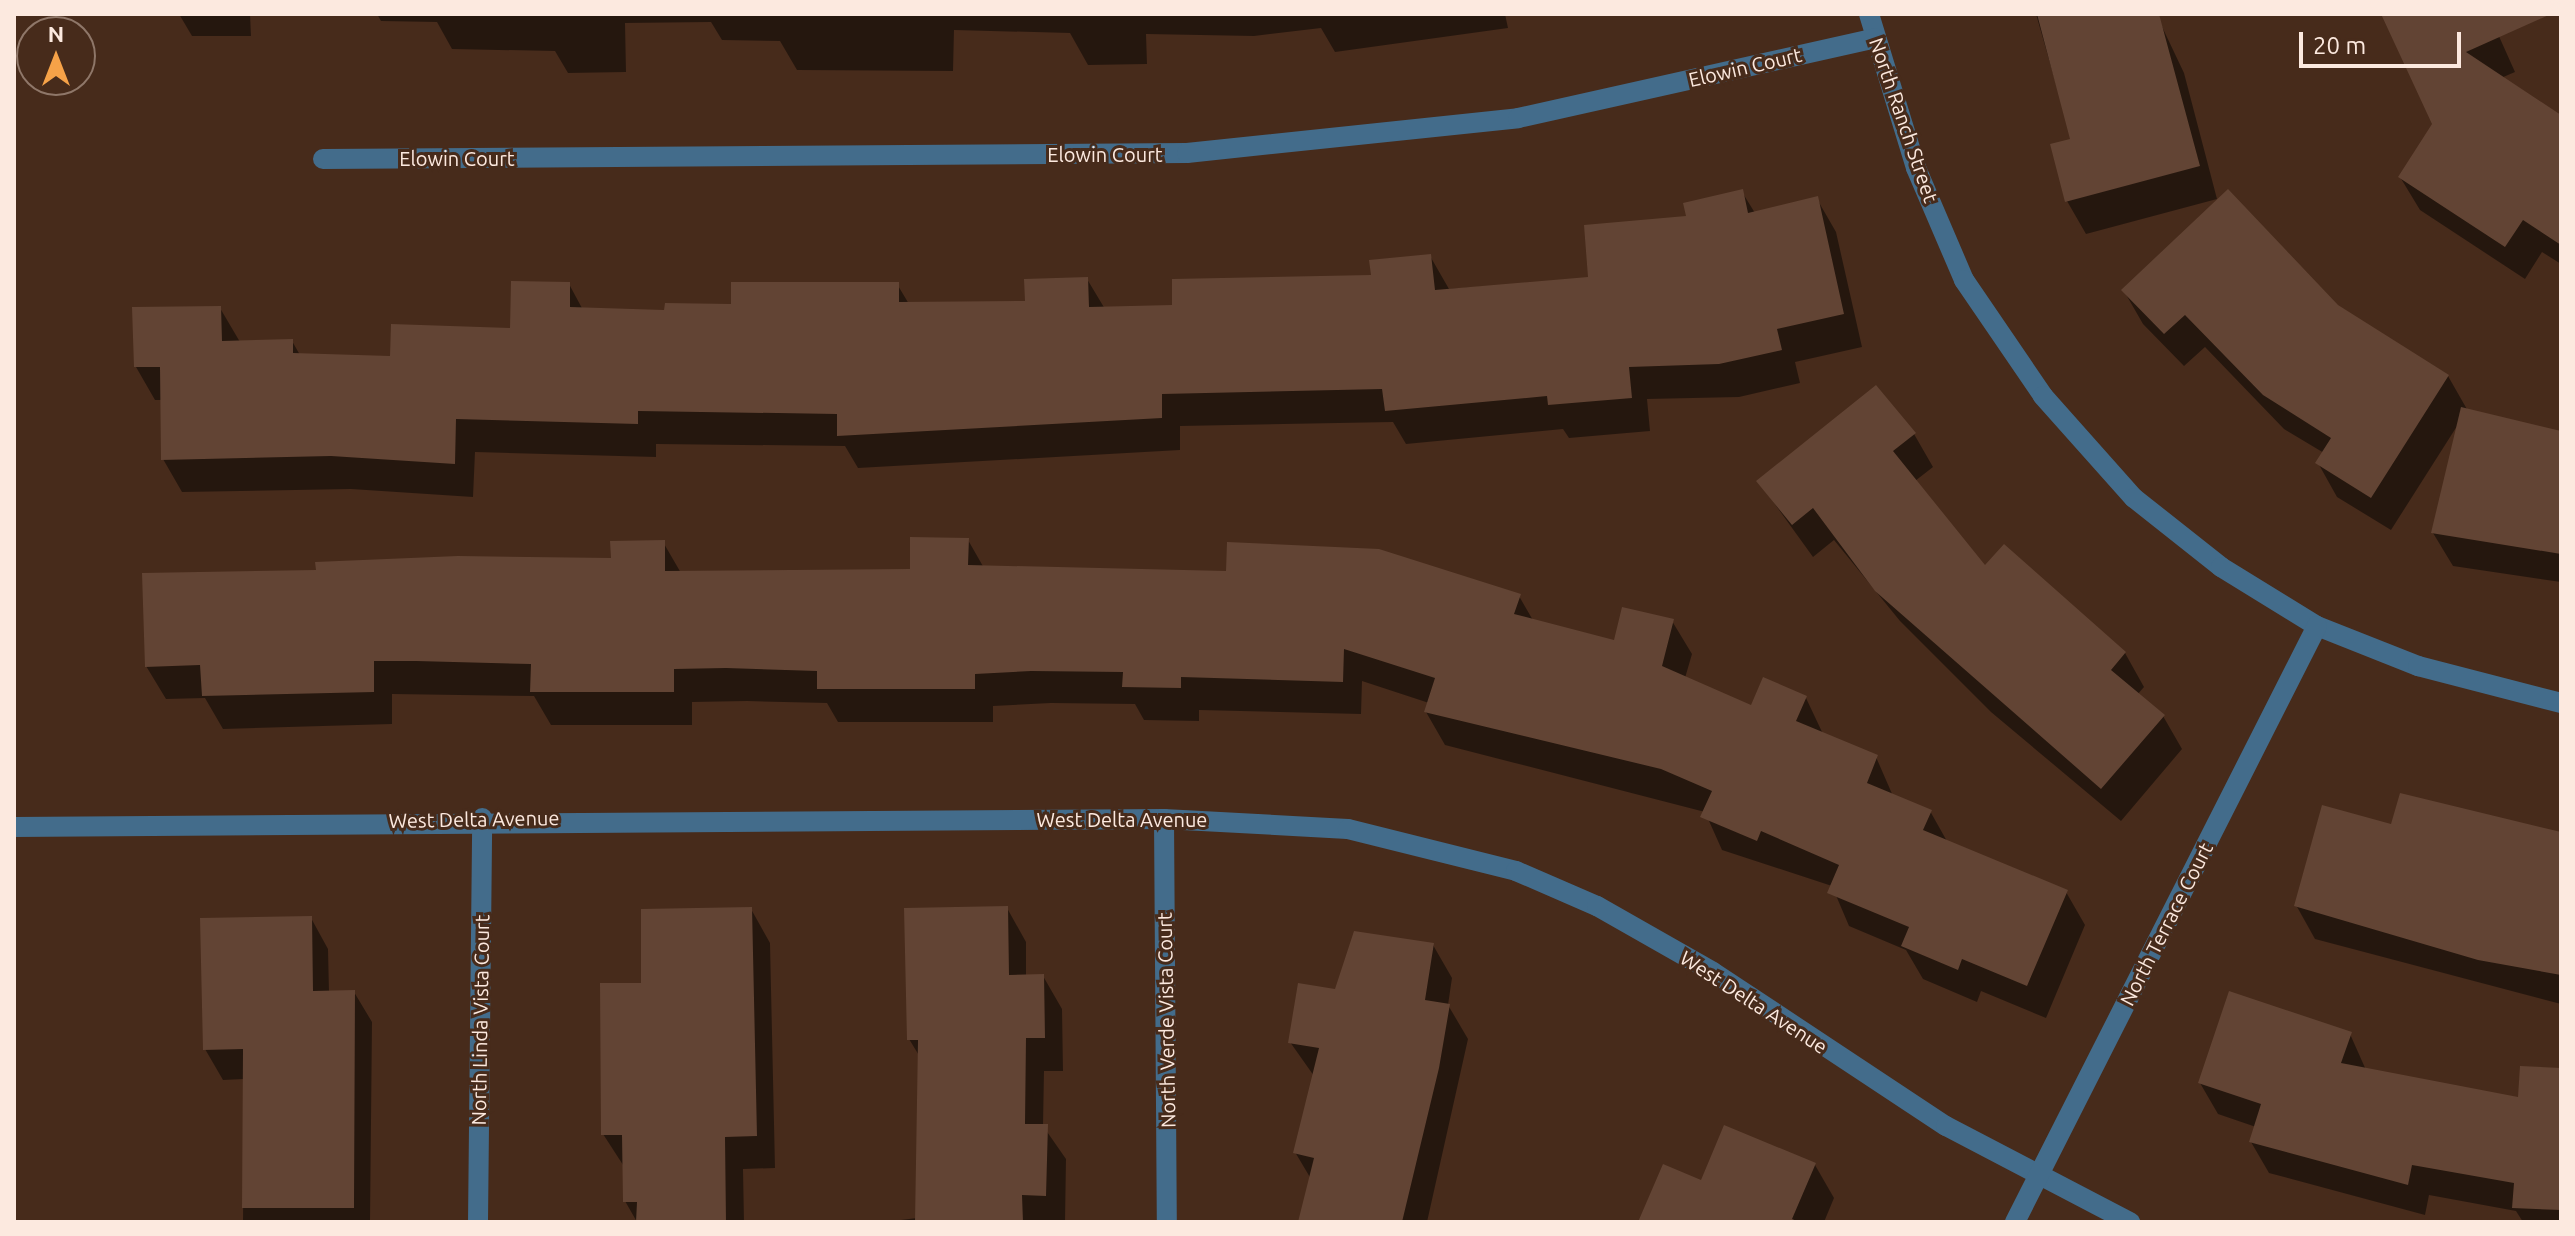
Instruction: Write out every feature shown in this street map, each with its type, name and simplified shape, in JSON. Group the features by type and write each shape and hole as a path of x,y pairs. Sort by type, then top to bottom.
{"street":[{"name":"North Ranch Street","path":"1869,14 1916,168 1964,280 2043,396 2134,498 2221,567 2317,626 2418,666 2561,703"},
{"name":"Elowin Court","path":"323,159 1232,150 1518,118 1875,38"},
{"name":"North Terrace Court","path":"2015,1222 2317,626"},
{"name":"West Delta Avenue","path":"14,827 482,818 1164,819 1348,829 1516,871 1597,906 1713,972 2038,1179 2130,1222"},
{"name":"North Linda Vista Court","path":"478,1222 482,818"},
{"name":"North Verde Vista Court","path":"1164,819 1167,1222"}],"building":[{"path":"2037,14 2159,14 2200,166 2065,202 2050,144 2070,139"},
{"path":"2381,14 2551,14 2466,52 2561,115 2561,245 2523,220 2505,247 2398,177 2432,124"},
{"path":"1743,189 1748,213 1818,196 1844,314 1777,329 1782,350 1719,364 1629,367 1632,398 1548,405 1547,396 1385,411 1382,389 1162,394 1162,418 837,436 837,414 638,411 638,424 456,419 455,464 331,456 161,460 160,367 134,367 132,307 221,306 222,341 293,339 293,353 390,356 391,324 510,328 511,281 570,282 570,307 664,310 665,303 731,304 731,282 899,282 899,302 1025,301 1024,279 1088,277 1089,307 1172,305 1172,279 1371,275 1369,260 1431,254 1435,290 1588,277 1584,225 1686,216 1683,203"},
{"path":"2228,189 2338,305 2449,375 2371,498 2315,463 2331,438 2263,395 2185,315 2164,334 2121,290"},
{"path":"1876,385 1916,433 1893,451 1985,565 2004,544 2126,652 2111,670 2165,715 2101,789 1875,591 1813,508 1792,525 1756,481"},
{"path":"2461,407 2561,431 2561,554 2431,533"},
{"path":"910,537 969,538 968,565 1226,571 1227,542 1379,549 1521,594 1514,614 1614,640 1622,607 1674,619 1662,666 1751,705 1763,677 1807,696 1796,721 1878,755 1867,783 1932,810 1923,830 2068,890 2027,986 1962,959 1958,970 1901,946 1909,927 1827,893 1839,865 1761,831 1757,841 1700,817 1712,791 1661,769 1424,712 1435,678 1344,649 1343,682 1181,677 1181,688 1122,687 1123,672 1031,671 975,674 975,689 817,689 817,671 726,668 674,669 674,692 530,692 531,664 374,661 374,692 202,696 200,665 145,667 142,573 316,570 315,562 458,556 611,558 610,541 665,540 665,571 910,569"},
{"path":"2400,793 2561,832 2561,975 2478,960 2294,906 2322,805 2391,824"},
{"path":"1008,906 1009,975 1044,974 1045,1038 1026,1038 1025,1124 1048,1124 1046,1196 1022,1195 1023,1222 915,1222 918,1040 907,1040 904,908"},
{"path":"752,907 757,1136 725,1137 726,1222 636,1222 637,1202 623,1202 622,1135 601,1135 600,983 641,983 641,909"},
{"path":"312,916 313,991 355,990 354,1208 242,1208 243,1049 203,1050 200,918"},
{"path":"1354,931 1434,943 1425,1000 1450,1004 1439,1068 1402,1222 1298,1222 1314,1158 1293,1153 1319,1048 1288,1043 1298,983 1335,989"},
{"path":"2229,991 2352,1032 2341,1063 2518,1097 2520,1066 2561,1068 2561,1210 2512,1208 2514,1183 2412,1165 2408,1185 2249,1142 2261,1104 2198,1083"},
{"path":"1724,1125 1816,1163 1792,1219 1799,1222 1638,1222 1663,1164 1701,1180"}]}
